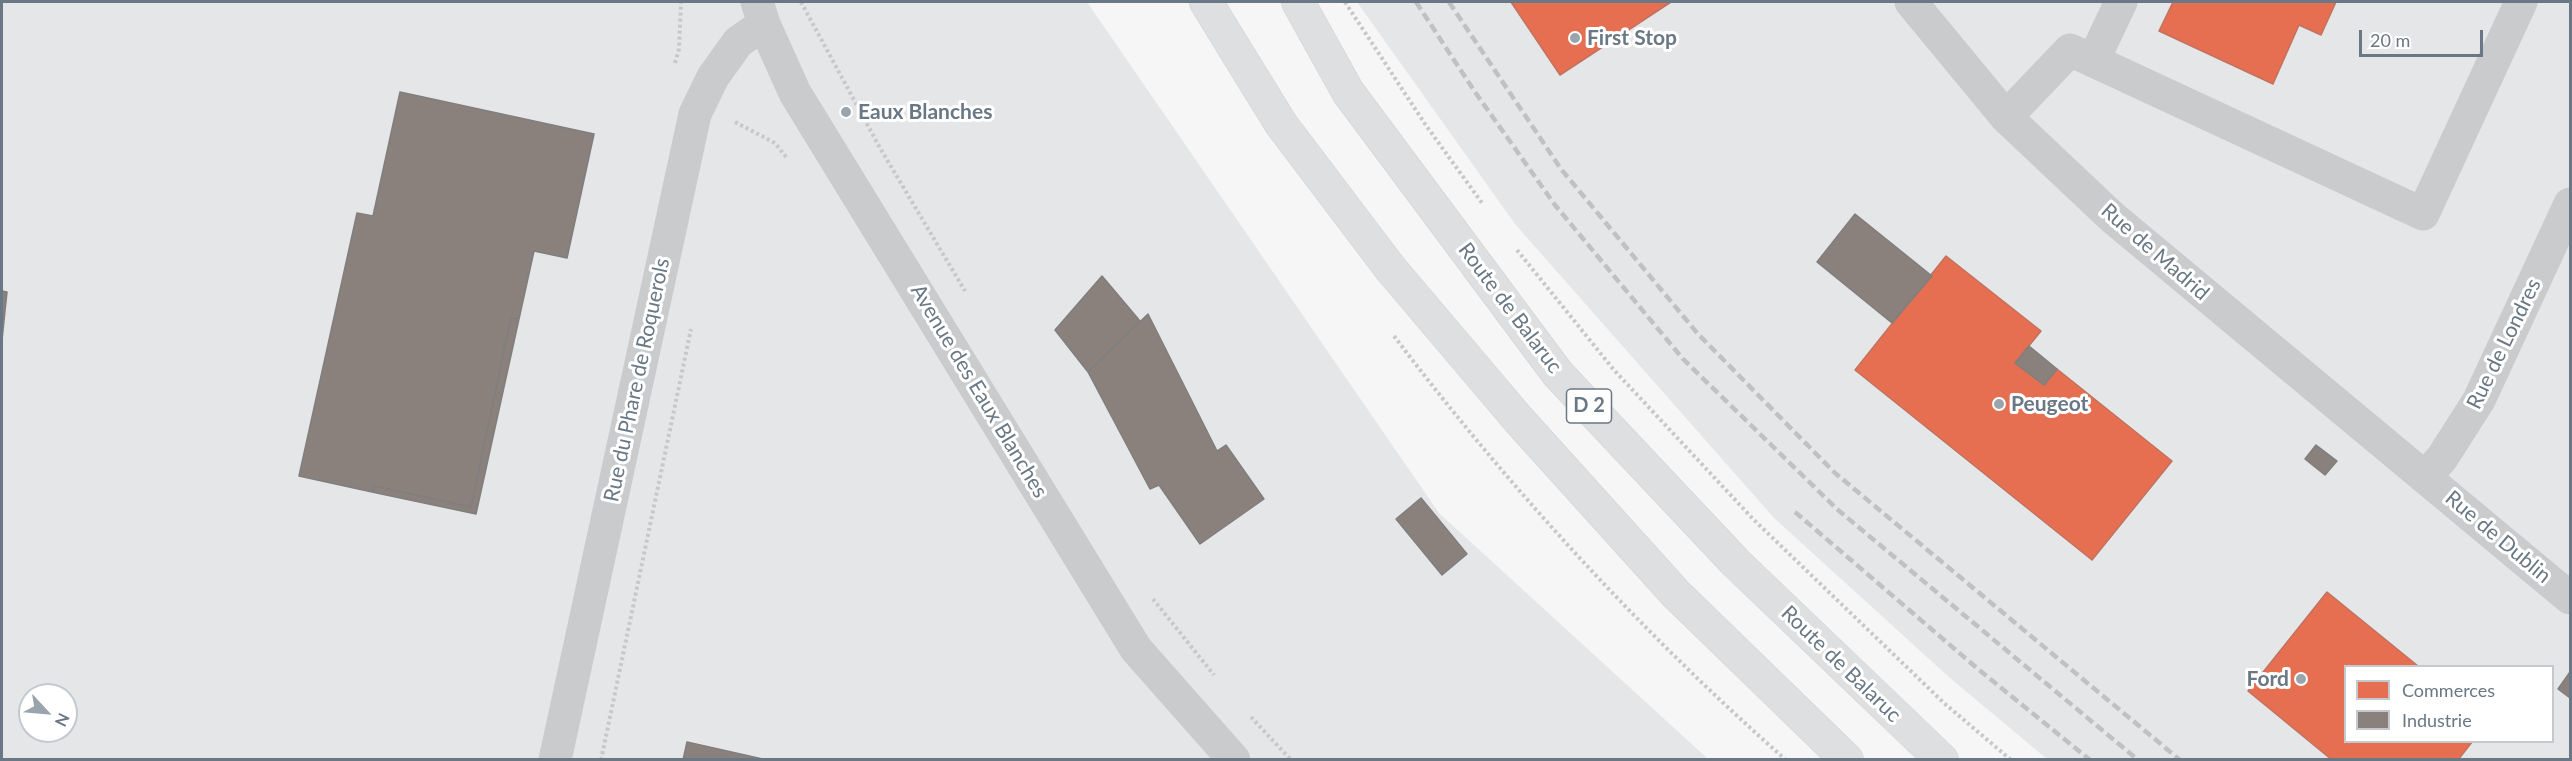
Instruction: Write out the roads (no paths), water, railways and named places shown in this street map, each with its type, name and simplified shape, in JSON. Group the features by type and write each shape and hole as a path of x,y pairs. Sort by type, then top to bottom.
{"main road":[{"path":"1206,2 1281,124 1413,295 1518,419 1676,594 1847,759"},
{"name":"Route de Balaruc","path":"1298,2 1348,92 1558,374 1736,563 1942,759"}],"street":[{"name":"Rue de Madrid","path":"1911,2 2006,117 2112,217 2425,477"},
{"path":"2093,61 2121,2"},
{"path":"2006,117 2070,50 2424,214 2521,2"},
{"name":"Rue du Phare de Roquerols","path":"555,759 696,114 713,77 761,13"},
{"name":"Avenue des Eaux Blanches","path":"761,13 795,93 1136,648 1234,759"},
{"name":"Rue de Londres","path":"2425,477 2442,458 2479,400 2571,204"},
{"name":"Rue de Dublin","path":"2425,477 2571,598"}],"railway":[{"path":"1416,2 1475,92 1555,205 1683,359 1838,510 2138,760"},
{"path":"1449,2 1561,169 1698,334 1835,473 2180,760"},
{"path":"1795,512 1978,669 2090,760"}],"place":[{"name":"First Stop","path":"1575,38"},
{"name":"Eaux Blanches","path":"846,112"},
{"name":"Peugeot","path":"1999,404"},
{"name":"Ford","path":"2301,679"}]}
